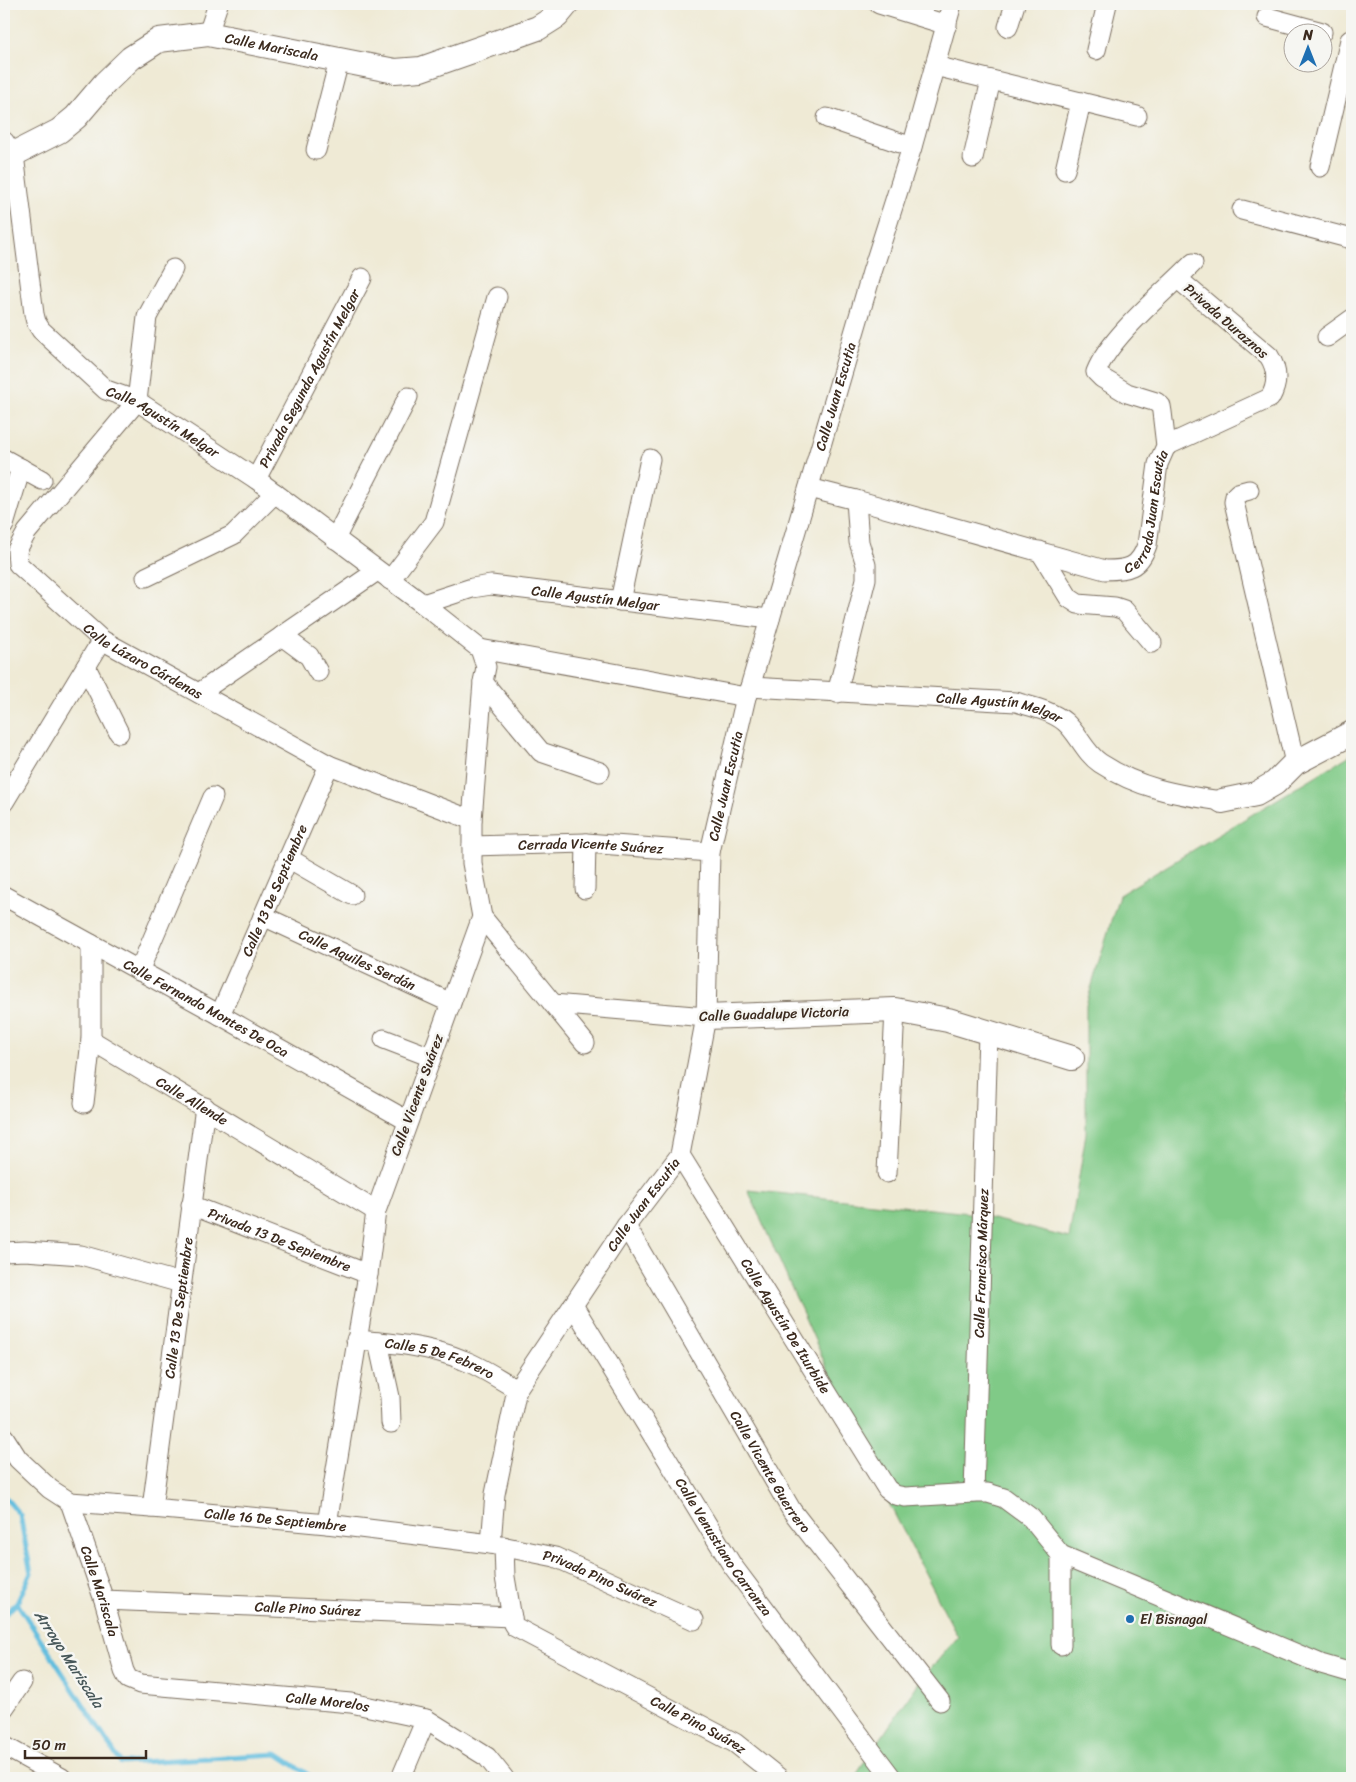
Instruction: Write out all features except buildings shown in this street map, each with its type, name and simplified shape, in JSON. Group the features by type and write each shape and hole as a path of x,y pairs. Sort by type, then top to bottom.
{"street":[{"path":"208,34 218,4"},
{"name":"Calle Mariscala","path":"7,152 59,131 76,117 105,83 131,58 159,40 208,34 395,71 421,69 538,28 556,16 567,4"},
{"path":"879,4 946,25"},
{"name":"Calle Juan Escutia","path":"498,1545 495,1494 517,1390 626,1226 680,1155 706,1018 710,852 748,692 872,272 912,147 952,4"},
{"path":"1008,27 1015,4"},
{"path":"1096,50 1107,4"},
{"path":"1266,17 1284,22"},
{"path":"1320,167 1351,41 1334,36"},
{"path":"316,150 339,61"},
{"path":"935,66 1137,116"},
{"path":"973,158 992,80"},
{"path":"1065,170 1080,102"},
{"path":"827,118 912,147"},
{"name":"Calle Agustín Melgar","path":"7,152 36,322 41,330 106,390 137,401 256,479 480,649 748,692 837,693 1016,702 1042,710 1065,722 1098,762 1137,784 1178,796 1222,801"},
{"path":"1242,210 1352,239"},
{"name":"Cerrada Juan Escutia","path":"809,488 1105,570 1120,570 1133,566 1143,556 1147,545 1158,464 1166,446 1161,406 1156,402 1127,393 1102,378 1096,372 1101,360 1122,333 1194,263"},
{"path":"137,401 147,317 173,269"},
{"name":"Privada Segunda Agustín Melgar","path":"256,479 362,278"},
{"name":"Privada Duraznos","path":"1166,446 1270,398 1275,390 1276,379 1275,366 1269,356 1178,279"},
{"path":"199,693 282,636 384,575 434,522 497,297"},
{"path":"1328,337 1352,319"},
{"path":"335,539 408,397"},
{"name":"Calle Lázaro Cárdenas","path":"137,401 27,532 17,550 18,564 102,640 329,765 472,820"},
{"path":"4,459 42,480"},
{"path":"620,601 650,459"},
{"path":"4,525 21,468"},
{"path":"1249,490 1234,496 1234,502 1296,763"},
{"path":"146,577 233,535 275,493"},
{"path":"837,693 866,579 866,565 859,542 856,500"},
{"path":"1040,551 1069,598 1078,604 1115,607 1124,610 1152,642"},
{"name":"Calle Agustín Melgar","path":"423,604 472,588 491,586 770,619"},
{"path":"282,636 309,656 318,672"},
{"path":"4,802 102,640"},
{"path":"480,649 485,675 472,820 472,863 482,916 585,1043"},
{"path":"86,667 119,733"},
{"path":"485,675 541,752 600,772"},
{"path":"1222,801 1256,794 1275,783 1296,763 1352,733"},
{"name":"Calle 13 De Septiembre","path":"220,1015 329,765"},
{"path":"139,971 213,797"},
{"path":"585,889 586,843"},
{"name":"Cerrada Vicente Suárez","path":"472,846 586,843 710,852"},
{"path":"288,858 352,894"},
{"name":"Calle Fernando Montes De Oca","path":"4,896 408,1121"},
{"name":"Calle Aquiles Serdán","path":"263,916 451,1003"},
{"name":"Calle Vicente Suárez","path":"327,1524 368,1274 376,1211 482,916"},
{"path":"84,1103 91,1040 91,944"},
{"name":"Calle Guadalupe Victoria","path":"553,1004 706,1018 895,1010 948,1020 1072,1058"},
{"path":"887,1173 895,1010"},
{"name":"Calle Francisco Márquez","path":"974,1493 988,1033"},
{"path":"384,1039 431,1057"},
{"name":"Calle Allende","path":"91,1040 376,1211"},
{"name":"Calle 13 De Septiembre","path":"152,1508 205,1107"},
{"name":"Calle Agustín De Iturbide","path":"680,1155 887,1489 895,1495 905,1497 974,1493"},
{"name":"Privada 13 De Sepiembre","path":"191,1205 368,1274"},
{"name":"Calle Vicente Guerrero","path":"626,1226 792,1511 940,1701"},
{"path":"4,1252 25,1251 81,1255 181,1283"},
{"name":"Calle Venustiano Carranza","path":"573,1305 732,1565 892,1778"},
{"name":"Calle 5 De Febrero","path":"356,1340 436,1350 464,1360 517,1390"},
{"path":"378,1342 390,1398 391,1423"},
{"name":"Calle 16 De Septiembre","path":"4,1437 18,1459 50,1489 70,1502 327,1524 498,1545"},
{"path":"974,1493 988,1493 1004,1498 1031,1518 1062,1555 1321,1664 1352,1673"},
{"name":"Calle Mariscala","path":"70,1502 104,1600 124,1671 128,1679"},
{"path":"498,1545 512,1617"},
{"name":"Privada Pino Suárez","path":"498,1545 555,1556 694,1620"},
{"path":"1062,1555 1062,1645"},
{"name":"Calle Pino Suárez","path":"104,1600 512,1617 513,1624 519,1629 735,1743 779,1778"},
{"name":"Calle Morelos","path":"128,1679 140,1684 351,1703 426,1719 487,1757 504,1778"},
{"path":"4,1708 22,1682"},
{"path":"401,1778 426,1719"},
{"path":"4,1746 62,1778"}],"green space":[{"path":"1352,754 1352,1778 854,1778 919,1682 958,1637 878,1482 748,1190 969,1213 1069,1238 1086,1133 1086,1005 1119,895"}],"waterway":[{"path":"4,1496 20,1515 31,1573 17,1603 4,1615"},
{"name":"Arroyo Mariscala","path":"17,1603 121,1763 277,1754 313,1778"}],"place":[{"name":"El Bisnagal","path":"1130,1619"}]}
